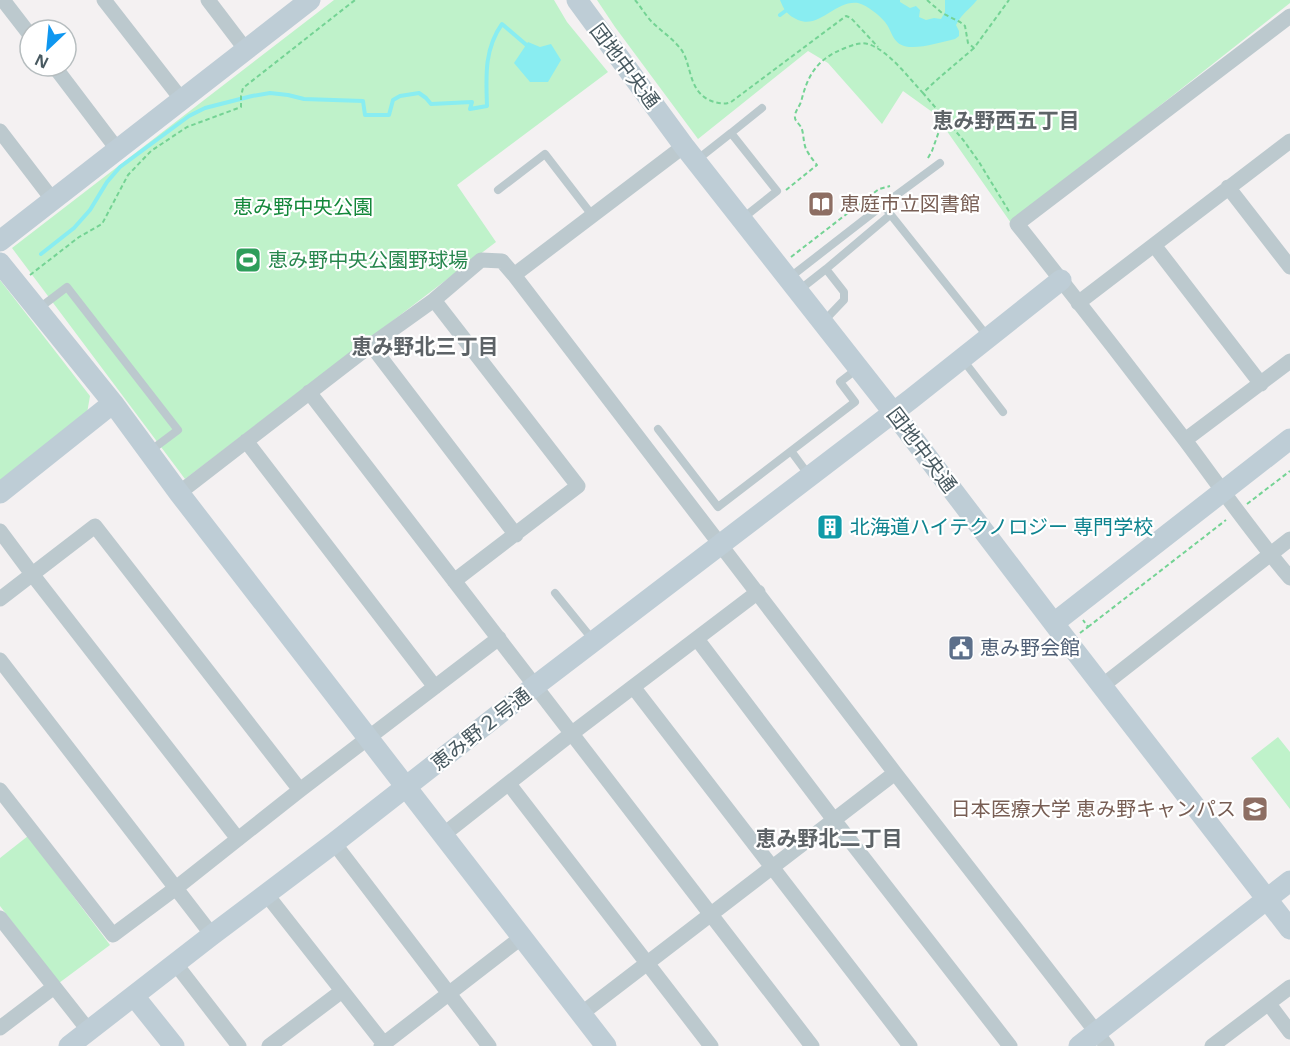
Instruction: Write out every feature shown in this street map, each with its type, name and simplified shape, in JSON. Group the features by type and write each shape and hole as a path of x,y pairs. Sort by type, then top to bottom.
{"street":[{"path":"3,0 18,19"},
{"path":"104,0 182,100"},
{"path":"208,0 246,50"},
{"path":"0,241 310,0"},
{"name":"団地中央通","path":"577,0 690,153 742,219 792,276 858,368 1290,929"},
{"path":"1290,15 1017,224 1290,578"},
{"path":"63,78 117,149"},
{"path":"0,131 52,199"},
{"path":"1078,303 1290,141"},
{"path":"514,275 592,215 690,153"},
{"path":"1228,188 1290,267"},
{"path":"1154,245 1261,384"},
{"path":"179,493 371,345 434,300 481,260 502,261 1102,1039"},
{"path":"0,263 113,403 179,493 606,1046"},
{"name":"恵み野２号通","path":"69,1046 893,412 1061,280"},
{"path":"434,300 578,486 454,581"},
{"path":"371,345 516,535"},
{"path":"1185,441 1290,362"},
{"path":"309,392 812,1046"},
{"path":"0,493 113,403"},
{"path":"1054,623 1290,439"},
{"path":"246,441 435,687"},
{"path":"0,599 95,526 300,790"},
{"path":"0,531 238,839"},
{"path":"1102,686 1290,539"},
{"path":"443,835 758,592"},
{"path":"0,790 113,935 499,638"},
{"path":"697,639 1010,1046"},
{"path":"0,660 212,935"},
{"path":"634,688 910,1046"},
{"path":"581,1014 895,773"},
{"path":"509,784 711,1046"},
{"path":"334,843 489,1046"},
{"path":"1079,1046 1102,1039 1290,881"},
{"path":"267,895 383,1045 522,937"},
{"path":"0,918 88,1031"},
{"path":"175,963 239,1046"},
{"path":"0,1028 54,987"},
{"path":"1212,1046 1290,987"},
{"path":"269,1046 342,991"},
{"path":"134,996 171,1045"},
{"path":"1269,1004 1290,1032"}],"lane":[{"path":"690,153 731,133 762,108"},
{"path":"731,133 777,191 742,219"},
{"path":"498,190 545,153 592,215"},
{"path":"792,276 940,163"},
{"path":"883,205 988,338"},
{"path":"792,276 826,269 890,215"},
{"path":"823,322 844,300 844,292 826,269"},
{"path":"37,310 67,287 178,430 149,452"},
{"path":"962,358 1003,412"},
{"path":"658,429 718,507 855,402 840,382 858,368"},
{"path":"791,451 809,476"},
{"path":"555,592 594,641"}],"path":[{"path":"24,279 79,237 102,224 128,175 151,151 187,128 241,107 243,88 355,0"},
{"path":"635,0 651,22 680,48 692,80 705,98 725,104 731,102 846,16 851,18 944,117 979,162 1017,224"},
{"path":"927,0 942,13 965,26 968,43 974,48"},
{"path":"923,93 974,48 1009,0"},
{"path":"781,194 817,165 806,150 795,113 800,106 804,89 818,64 829,55 857,43 865,43 880,49"},
{"path":"925,163 932,151 944,117"},
{"path":"792,276 879,189 891,186"},
{"path":"1088,627 1290,471"}],"green space":[{"name":"恵み野中央公園","path":"334,0 554,0 567,22 608,72 457,185 496,242 185,479 12,248"},
{"path":"597,0 1290,0 1290,3 1011,223 935,114 903,91 882,124 828,63 808,51 698,139"},
{"path":"0,280 90,396 86,419 0,482"},
{"path":"1278,737 1290,752 1290,809 1251,758"},
{"path":"28,836 110,945 59,983 0,906 0,858"}],"water":[{"path":"780,0 900,0 910,8 916,6 920,10 919,17 926,20 941,19 945,12 945,0 977,0 956,25 959,36 955,39 926,46 909,47 899,44 888,26 876,13 858,3 850,3 821,18 806,22 789,14"},
{"path":"528,42 540,47 551,44 561,60 548,82 530,82 514,63"}],"waterway":[{"path":"780,15 788,9"},
{"path":"41,254 74,228 90,210 107,182 120,167 189,116 205,108 270,93 304,99 363,101 365,115 389,115 393,100 400,96 419,93 431,104 472,102 470,109 487,106 489,53 502,24 530,48"}],"place":[{"name":"恵庭市立図書館","path":"821,204"},
{"name":"恵み野中央公園野球場","path":"248,260"},
{"name":"北海道ハイテクノロジー 専門学校","path":"830,527"},
{"name":"恵み野会館","path":"961,648"},
{"name":"日本医療大学 恵み野キャンパス","path":"1255,809"}],"district":[{"name":"恵み野西五丁目","path":"1006,121"},
{"name":"恵み野北三丁目","path":"425,347"},
{"name":"恵み野北二丁目","path":"829,839"}]}
